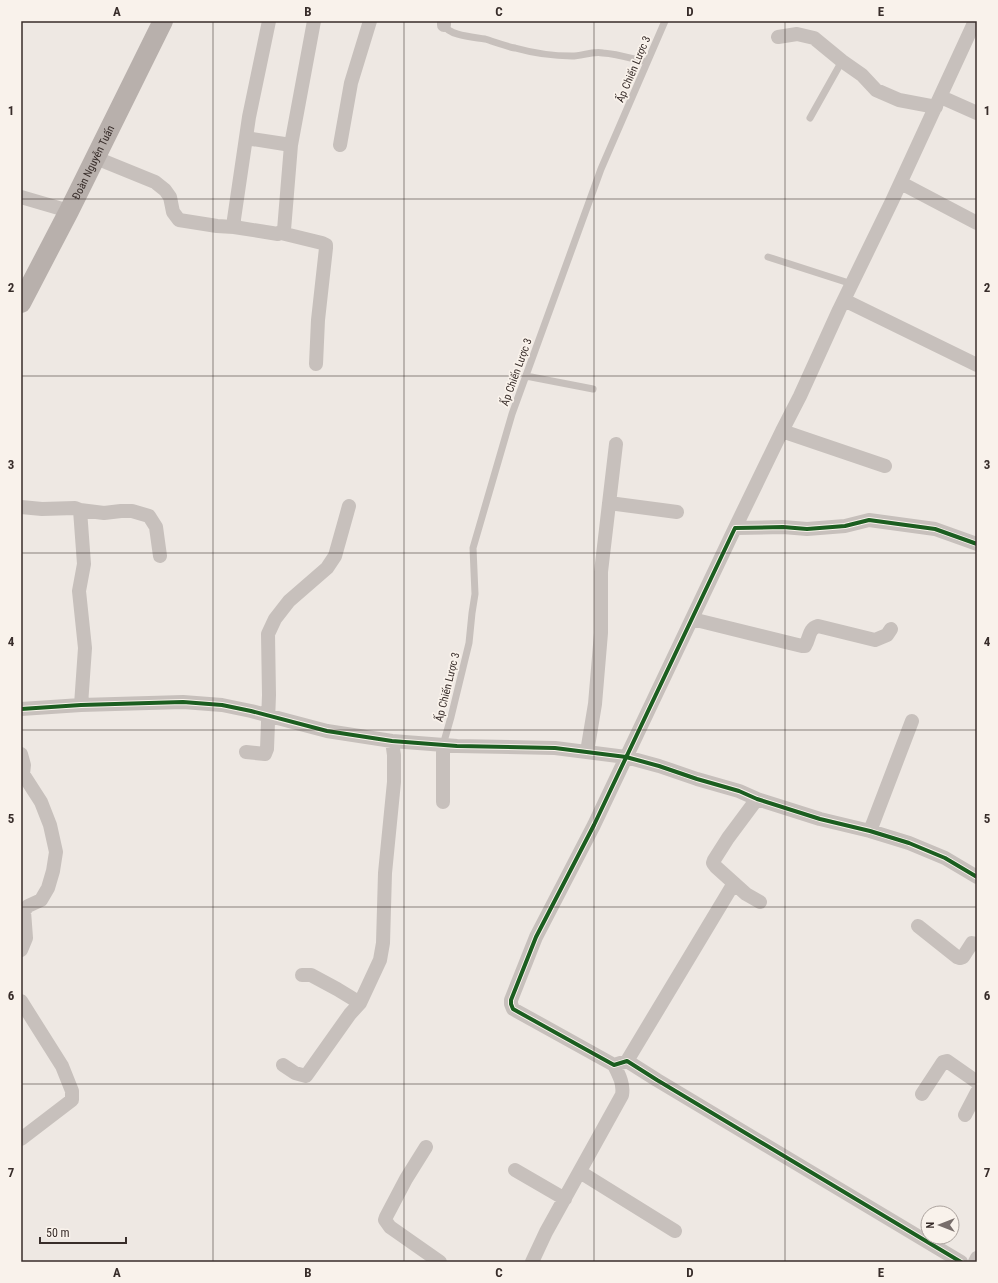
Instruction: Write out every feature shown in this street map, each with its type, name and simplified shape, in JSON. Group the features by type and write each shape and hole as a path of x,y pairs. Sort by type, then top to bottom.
{"main road":[{"name":"Đoàn Nguyễn Tuấn","path":"21,303 69,212 163,21"}],"street":[{"path":"234,227 246,138 269,21"},
{"path":"281,233 284,230 291,145 314,21"},
{"path":"340,145 351,83 370,21"},
{"path":"532,1262 546,1232 622,1095 622,1082 614,1065 513,1009 511,1000 536,937 594,826 735,528 800,396 975,21"},
{"path":"778,37 797,34 814,38 862,75 876,90 899,100 938,102 977,113"},
{"path":"246,138 291,145"},
{"path":"96,158 155,182 165,190 170,197 173,212 179,220 278,234 281,233 326,245 318,320 316,364"},
{"path":"900,183 977,223"},
{"path":"21,198 69,212"},
{"path":"844,300 977,365"},
{"path":"782,431 885,466"},
{"path":"587,752 595,704 601,633 601,572 616,444"},
{"path":"609,503 677,512"},
{"path":"246,752 265,754 267,749 269,695 268,634 275,619 290,601 327,568 335,556 349,506"},
{"path":"21,507 42,509 75,508 104,513 132,511 150,516 156,527 160,556"},
{"path":"80,510 84,564 79,591 85,648 81,705"},
{"path":"735,528 783,527 807,529 846,526 870,520 935,529 977,544"},
{"path":"692,619 802,646 805,646 808,642 813,627 818,626 875,640 887,635 891,628"},
{"path":"21,709 81,705 183,702 222,705 268,715 327,731 392,741 443,745 555,748 626,757 739,791 757,799 820,819 870,831 909,843 944,858 977,877"},
{"path":"870,831 912,721"},
{"path":"283,1065 295,1073 306,1076 350,1014 360,1003 380,960 383,944 385,873 394,782 394,755 392,741"},
{"path":"443,745 443,802"},
{"path":"21,754 24,765 23,774 41,802 50,825 56,852 48,888 41,900 28,906 24,911 26,938 21,950"},
{"path":"757,799 728,838 714,860 714,865 746,894 760,902"},
{"path":"614,1065 628,1061 734,883"},
{"path":"918,926 960,958 963,957 972,943 977,944"},
{"path":"302,975 311,975 337,988 360,1003"},
{"path":"21,1001 62,1066 72,1091 72,1100 21,1139"},
{"path":"628,1061 657,1080 961,1262"},
{"path":"922,1094 943,1062 947,1061 977,1082"},
{"path":"965,1115 977,1092"},
{"path":"426,1147 406,1179 385,1220 390,1227 440,1262"},
{"path":"516,1170 565,1199"},
{"path":"580,1172 675,1231"},
{"path":"975,1262 977,1258"}],"lane":[{"name":"Ấp Chiến Lược 3","path":"443,745 469,643 475,594 473,548 512,414 529,377 601,169 665,21"},
{"path":"444,23 446,28 458,34 550,55 574,56 602,53 648,62"},
{"path":"810,118 842,61"},
{"path":"768,256 852,284"},
{"path":"529,377 593,389"}],"cycle path":[{"path":"961,1262 627,1061 614,1065 513,1009 511,1000 536,937 594,825 735,528 783,527 807,529 845,526 869,520 935,529 977,544"},
{"path":"21,709 81,705 183,702 222,705 327,731 392,741 457,746 555,748 626,757 739,791 757,799 820,819 870,831 909,843 945,858 977,877"}]}
